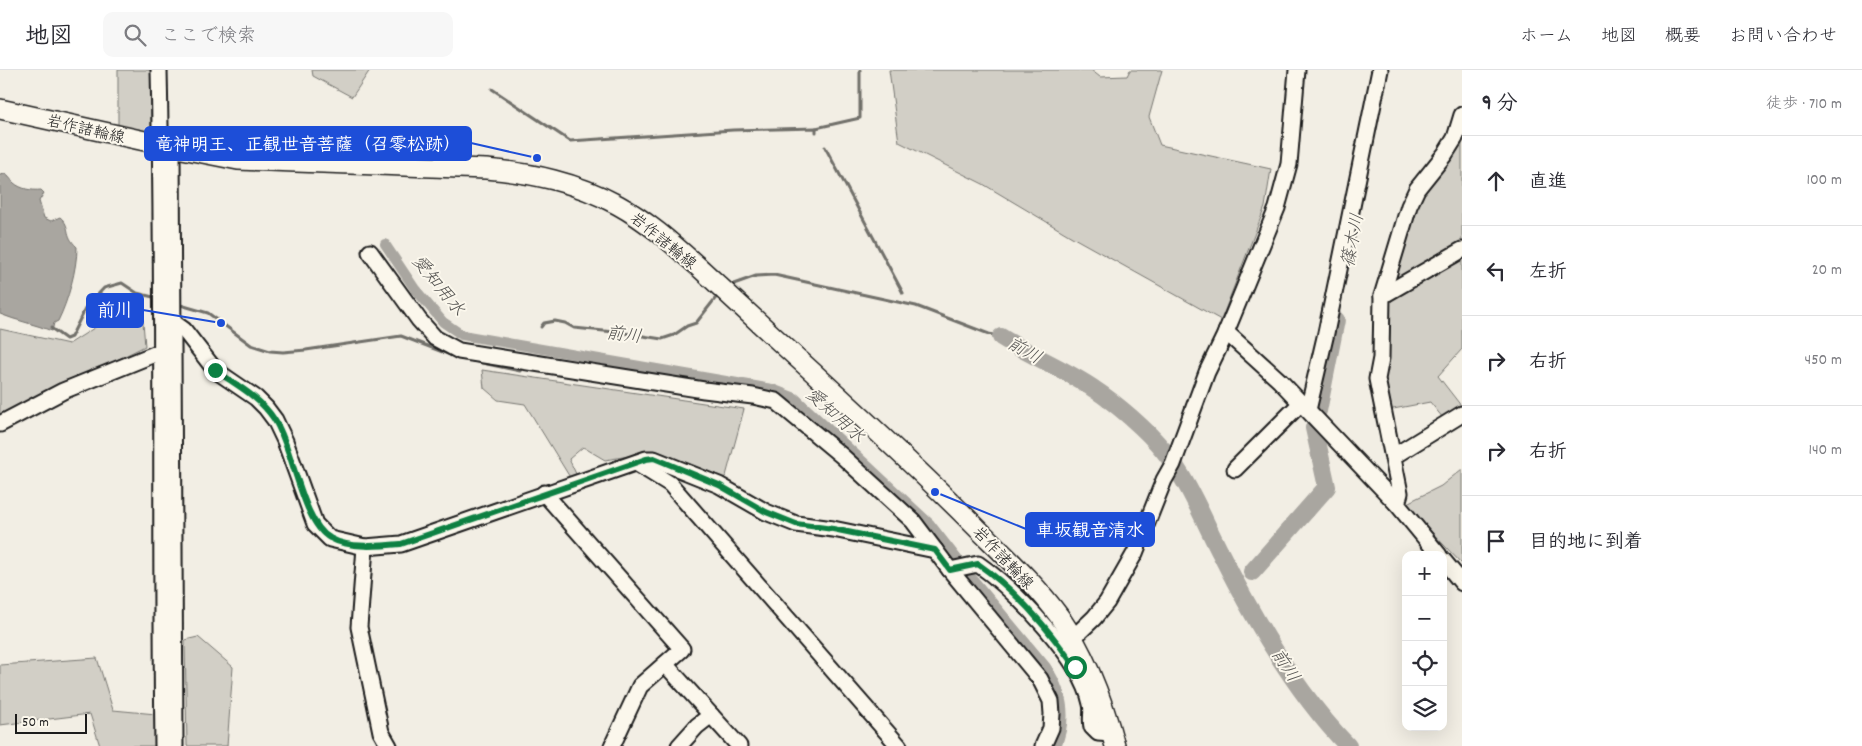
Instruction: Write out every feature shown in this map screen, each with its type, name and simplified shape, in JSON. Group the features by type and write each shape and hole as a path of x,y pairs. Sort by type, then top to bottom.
{"main road":[{"name":"岩作諸輪線","path":"0,109 238,160 486,169 539,176 582,188 631,212 659,233 723,289 936,486 1033,586 1058,616 1072,638 1105,708 1114,740"}],"street":[{"path":"159,70 166,146 173,322 175,746"},
{"path":"1072,638 1098,613 1119,583 1135,553 1164,480 1180,447 1207,372 1226,332 1277,208 1289,164 1297,70"},
{"path":"1235,469 1304,407 1324,342 1380,70"},
{"path":"1397,504 1400,493 1377,378 1381,358 1382,296 1409,206 1417,189 1445,154 1455,138 1462,115"},
{"path":"163,746 162,351 166,146"},
{"path":"1382,296 1462,250"},
{"path":"370,252 419,320 435,338 459,351 776,401 842,456 913,521 950,570 1040,679 1051,701 1052,714 1050,728 1043,746"},
{"path":"173,322 184,330 215,370 256,398 275,420 285,441 314,524 330,539 365,546 401,544 544,493 654,458 719,485 766,512 796,524 833,529 935,550"},
{"path":"1226,332 1245,347 1397,504 1435,551"},
{"path":"0,424 63,391 162,351"},
{"path":"1394,456 1462,414"},
{"path":"636,463 670,484 899,746"},
{"path":"544,493 682,649 640,686 612,746"},
{"path":"365,546 359,627 380,732 389,746"},
{"path":"950,570 978,564 994,574 1016,595 1060,644 1075,667 1092,706 1092,727 1098,733 1114,740"},
{"path":"1447,565 1462,583"},
{"path":"665,664 739,746"},
{"path":"679,746 697,726 711,715"}],"shaded area":[{"path":"118,70 151,70 151,133 118,127"},
{"path":"312,70 370,70 352,97 313,76"},
{"path":"889,70 1091,70 1100,77 1127,76 1130,70 1162,70 1149,117 1160,145 1271,169 1265,207 1221,320 1072,237 983,184 899,142"},
{"path":"1462,138 1462,349 1438,376 1462,407 1443,418 1430,402 1388,410 1382,379 1394,267 1416,200"},
{"path":"5,174 20,187 30,190 41,190 44,193 39,201 44,218 51,221 60,217 66,224 70,238 77,247 74,275 62,313 58,321 54,323 52,331 0,314 0,175"},
{"path":"141,298 145,346 0,418 0,329 69,344"},
{"path":"482,370 744,409 726,476 722,479 647,453 605,460 583,447 569,459 577,476 571,479 525,404 498,400 484,388"},
{"path":"1462,469 1462,564 1405,504 1441,486"},
{"path":"198,637 233,667 227,746 187,746 185,640"},
{"path":"97,658 113,710 156,714 156,746 100,746 90,714 0,725 0,665"}],"waterway":[{"path":"816,128 860,118 860,70"},
{"path":"492,89 570,141 733,130 816,128 816,132"},
{"path":"825,147 903,293"},
{"name":"愛知用水","path":"385,244 415,289 443,322 462,335 772,389 795,398 930,524 1046,667 1052,676 1062,705 1062,725 1056,746"},
{"name":"前川","path":"728,286 756,276 774,275 916,306 1001,337"},
{"name":"前川","path":"51,328 66,339 71,337 86,307 104,288 122,283 137,293 157,298"},
{"name":"前川","path":"541,327 544,323 555,321 565,323 574,328 662,339 696,323 718,295"},
{"name":"前川","path":"177,304 208,313 251,345 270,351 306,350 401,336 453,356"},
{"name":"篠木川","path":"1318,411 1336,320"},
{"name":"前川","path":"1001,337 1071,375 1103,395 1140,426 1164,451 1181,475 1234,579 1277,655 1311,703 1348,746"},
{"name":"前川","path":"464,359 520,371 522,368"},
{"name":"篠木川","path":"1252,572 1327,487 1314,428"}],"place":[{"name":"竜神明王、正観世音菩薩（召零松跡）","path":"537,158"},
{"name":"前川","path":"221,323"},
{"name":"車坂観音清水","path":"935,492"}],"route":[{"path":"215,370 256,398 275,420 285,441 314,524 330,539 365,546 401,544 544,493 654,458 719,485 766,512 796,524 833,529 935,550 950,570 978,564 994,574 1016,595 1060,644 1075,667"}]}
